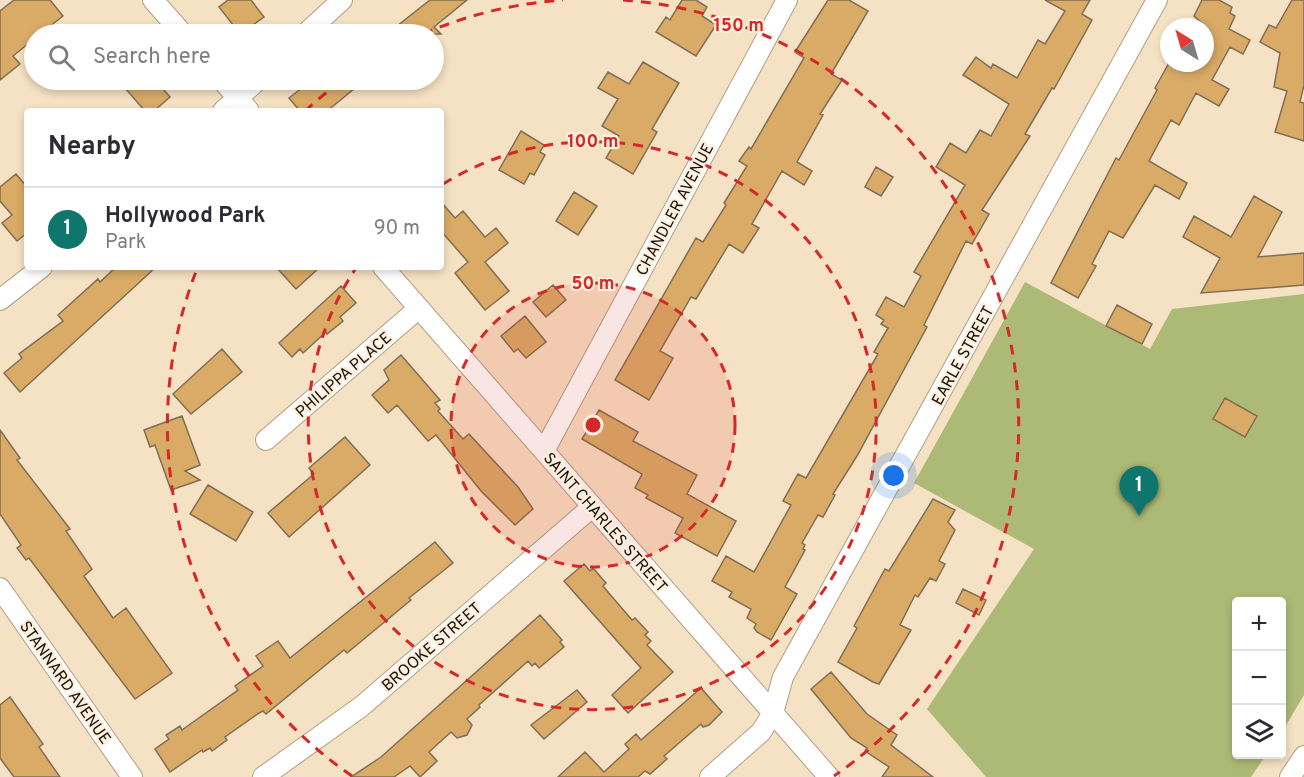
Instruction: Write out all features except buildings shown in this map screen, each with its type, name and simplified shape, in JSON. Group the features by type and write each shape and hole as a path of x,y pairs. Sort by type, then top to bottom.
{"street":[{"path":"153,0 174,24"},
{"path":"316,24 342,0"},
{"name":"CHANDLER AVENUE","path":"544,451 787,0"},
{"name":"EARLE STREET","path":"710,777 761,732 772,713 783,677 1157,0"},
{"path":"228,90 237,107 250,90"},
{"path":"0,300 38,270"},
{"name":"SAINT CHARLES STREET","path":"386,270 829,777"},
{"name":"PHILIPPA PLACE","path":"266,440 419,308"},
{"name":"BROOKE STREET","path":"263,777 362,706 592,507"},
{"name":"STANNARD AVENUE","path":"0,588 132,777"},
{"path":"1290,777 1304,756"}],"green space":[{"path":"1025,282 1150,349 1172,309 1304,294 1304,695 1286,725 1286,597 1232,597 1232,759 1263,759 1251,777 986,777 927,709 1034,549 914,483"}],"place":[{"name":"Hollywood Park","path":"1139,516"}]}
